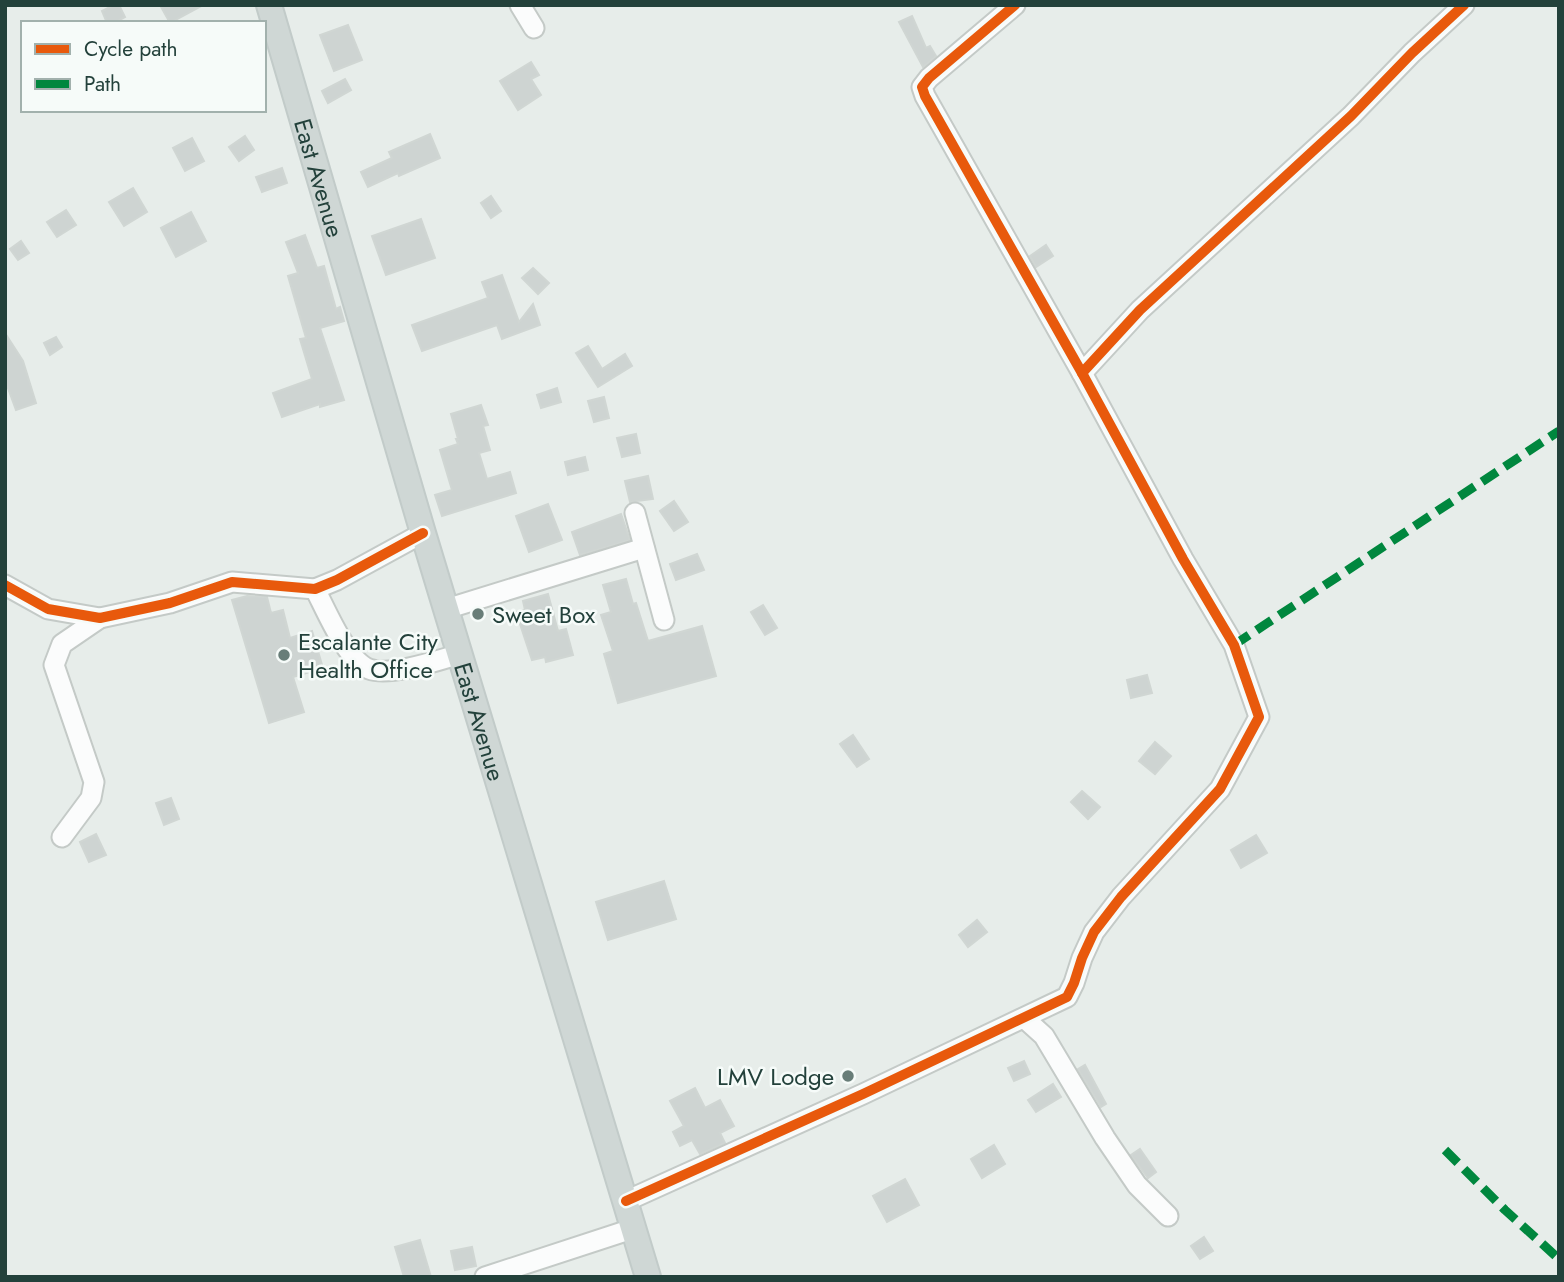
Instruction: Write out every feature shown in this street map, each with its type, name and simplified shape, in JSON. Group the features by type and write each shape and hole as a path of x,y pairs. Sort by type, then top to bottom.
{"main road":[{"name":"East Avenue","path":"269,5 423,533 648,1277"}],"street":[{"path":"520,5 534,28"},
{"path":"626,1201 863,1094 1067,997 1094,932 1121,897 1220,789 1259,717 1234,645 1183,559 1082,373 934,114 922,87 929,78 1015,5"},
{"path":"1082,373 1140,310 1332,133 1464,5"},
{"path":"635,513 664,620"},
{"path":"5,585 48,609 100,618 170,603 232,582 315,589 337,580 423,533"},
{"path":"446,609 644,548"},
{"path":"315,589 351,655 369,669 396,671 460,654"},
{"path":"62,837 91,799 94,782 54,665 62,644 100,618"},
{"path":"1024,1017 1044,1036 1105,1138 1137,1185 1168,1216"},
{"path":"485,1277 632,1228"}],"building":[{"path":"119,5 125,17 118,21 106,21 102,11"},
{"path":"160,5 203,5 174,21 169,21"},
{"path":"912,16 926,48 930,46 936,56 923,67 899,22"},
{"path":"348,25 362,60 334,71 320,35"},
{"path":"531,62 539,75 531,79 541,95 518,110 500,81"},
{"path":"345,79 351,90 328,103 322,91"},
{"path":"430,134 440,158 368,187 361,172 392,158 389,152"},
{"path":"245,136 254,150 239,161 229,147"},
{"path":"192,138 204,161 185,171 173,148"},
{"path":"282,168 287,183 262,192 256,177"},
{"path":"133,188 147,212 124,226 109,202"},
{"path":"491,196 501,211 491,218 481,203"},
{"path":"66,210 76,225 57,237 47,222"},
{"path":"191,212 206,241 176,257 161,228"},
{"path":"421,219 435,258 386,275 372,236"},
{"path":"305,235 317,268 324,266 336,309 340,307 344,321 320,328 344,400 320,407 320,404 282,417 273,393 312,379 300,339 306,338 288,276 298,273 286,242"},
{"path":"21,241 29,253 18,260 10,249"},
{"path":"1046,245 1053,256 1036,267 1030,256"},
{"path":"533,268 549,283 538,294 522,278"},
{"path":"502,275 519,322 533,304 540,325 502,339 497,325 422,351 412,325 488,298 482,282"},
{"path":"5,333 23,361 36,403 16,410 5,380"},
{"path":"56,337 62,347 50,355 44,343"},
{"path":"588,346 602,369 625,354 632,366 598,387 576,353"},
{"path":"557,388 561,402 541,408 537,395"},
{"path":"604,397 609,418 594,422 588,401"},
{"path":"481,405 488,425 483,426 490,450 479,453 487,479 510,472 516,493 442,516 435,495 452,490 440,450 458,444 451,414"},
{"path":"636,434 640,453 622,457 617,438"},
{"path":"585,457 588,470 568,475 565,462"},
{"path":"648,476 653,499 630,502 625,481"},
{"path":"674,501 688,522 674,531 660,511"},
{"path":"548,504 562,540 529,552 516,516"},
{"path":"621,514 630,540 580,555 572,532"},
{"path":"697,554 704,570 676,580 670,564"},
{"path":"626,579 648,641 702,626 716,676 618,703 604,654 613,651 601,615 611,612 603,585"},
{"path":"548,594 558,631 566,629 573,655 546,662 545,657 532,660 516,612 525,610 523,601"},
{"name":"Escalante City Health Office","path":"247,596 267,597 271,613 283,610 290,638 312,631 323,668 293,677 304,712 269,723 232,600"},
{"path":"763,605 777,628 765,635 751,612"},
{"path":"1147,675 1152,693 1131,698 1127,680"},
{"path":"853,735 869,759 857,767 840,744"},
{"path":"1155,742 1171,756 1155,774 1139,761"},
{"path":"1082,791 1100,807 1088,819 1071,802"},
{"path":"171,798 179,819 164,825 156,803"},
{"path":"96,834 106,855 89,862 80,842"},
{"path":"1256,835 1267,853 1241,868 1231,850"},
{"path":"664,881 676,919 608,940 596,902"},
{"path":"977,920 987,932 968,947 959,935"},
{"path":"1024,1061 1030,1074 1014,1081 1008,1068"},
{"path":"1085,1065 1106,1104 1101,1107 1078,1069"},
{"path":"1053,1084 1061,1097 1036,1112 1028,1100"},
{"path":"695,1088 705,1108 720,1100 734,1126 720,1133 725,1143 700,1154 692,1140 680,1146 673,1132 684,1126 670,1101"},
{"path":"994,1145 1005,1164 982,1178 971,1159"},
{"path":"1140,1149 1156,1172 1148,1178 1131,1155"},
{"path":"905,1179 919,1205 887,1222 873,1196"},
{"path":"1204,1237 1213,1251 1200,1259 1191,1246"},
{"path":"420,1240 431,1277 404,1277 395,1247"},
{"path":"472,1247 476,1266 455,1270 451,1251"}],"marked path":[{"path":"1234,645 1559,431"},
{"path":"1445,1150 1559,1259"}],"cycle path":[{"path":"626,1201 863,1094 1067,997 1094,932 1121,897 1220,789 1259,717 1234,645 1183,559 1082,373 925,96 922,87 929,78 1015,5"},
{"path":"1082,373 1140,310 1351,116 1412,53 1464,5"},
{"path":"5,585 48,609 100,618 170,603 232,582 315,589 337,580 423,533"}],"place":[{"name":"Sweet Box","path":"478,614"},
{"name":"Escalante City Health Office","path":"284,655"},
{"name":"LMV Lodge","path":"848,1076"}]}
